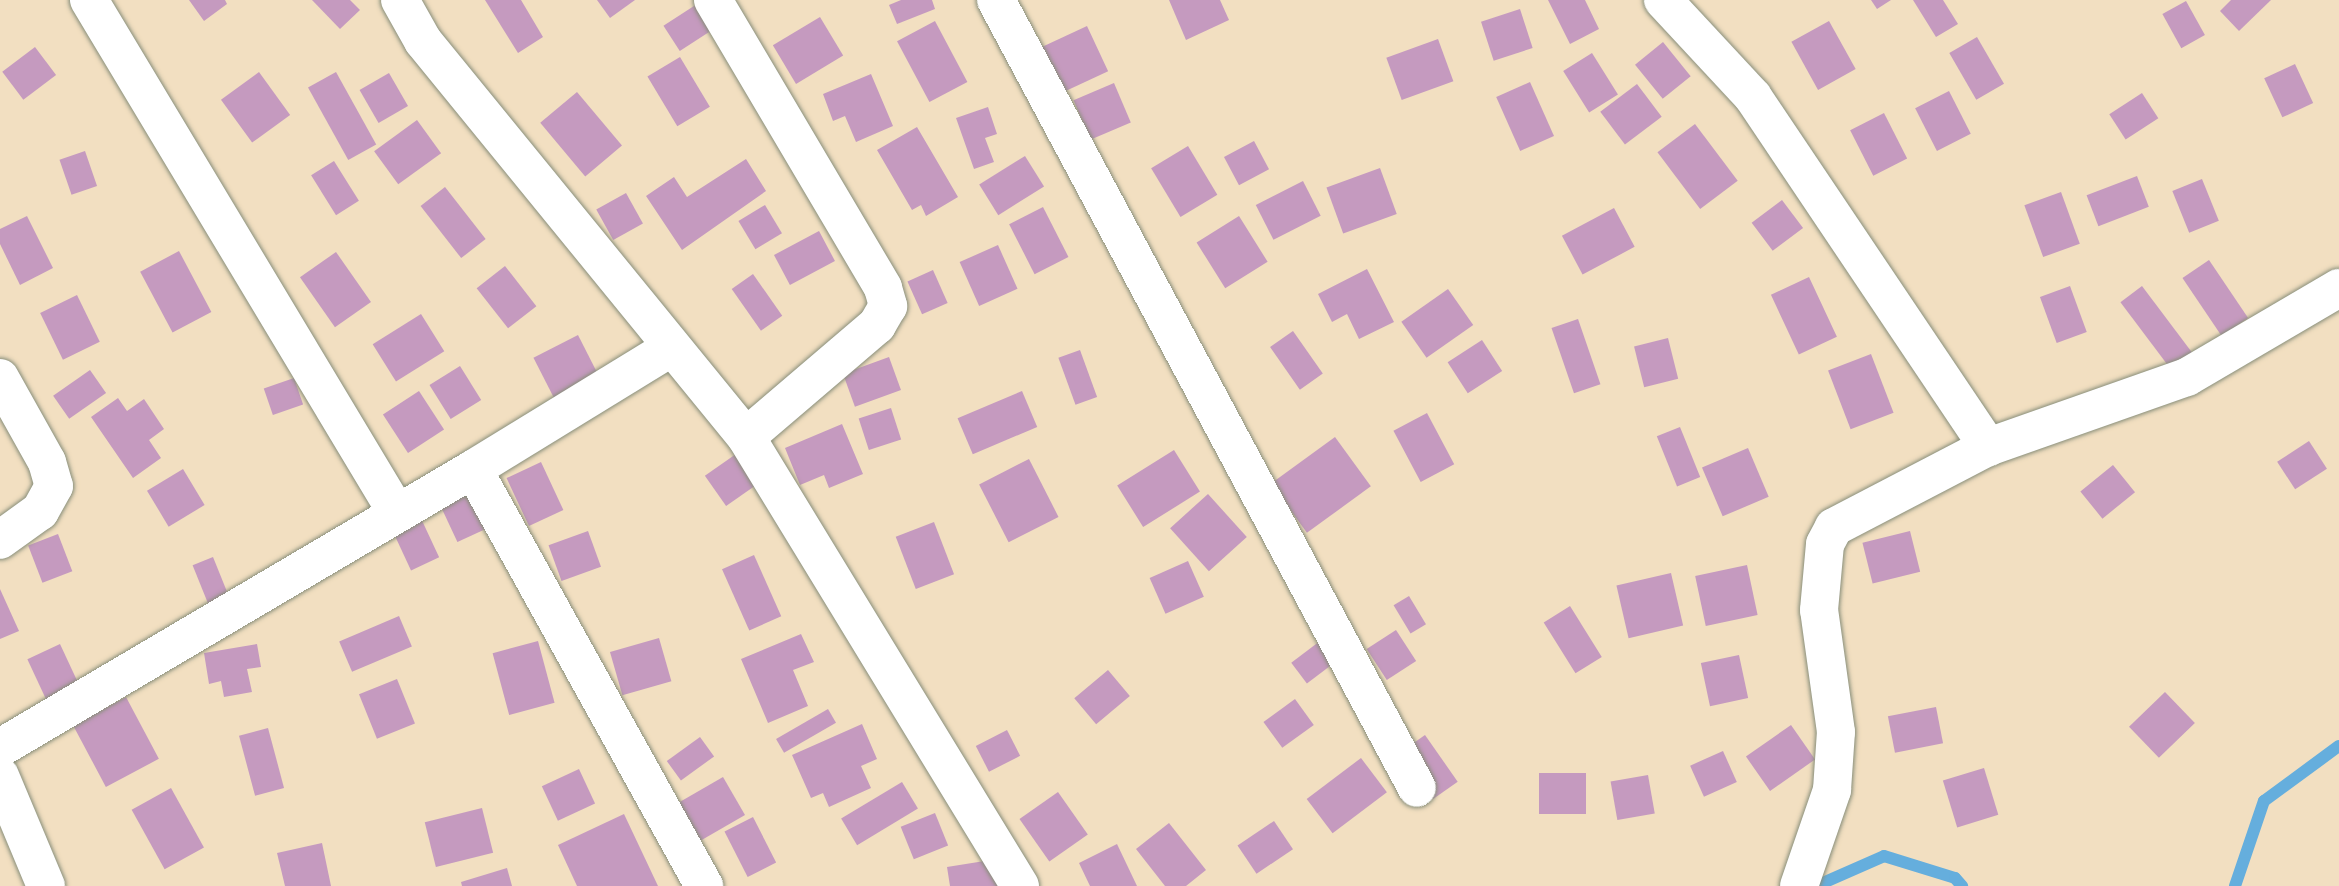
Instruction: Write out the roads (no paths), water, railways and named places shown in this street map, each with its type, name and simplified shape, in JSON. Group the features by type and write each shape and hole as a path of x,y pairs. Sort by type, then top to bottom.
{"street":[{"path":"89,0 397,513"},
{"path":"400,0 424,41 746,437 1020,886"},
{"path":"713,0 883,288 888,306 877,325 746,437"},
{"path":"996,0 1416,788"},
{"path":"1663,0 1753,97 1988,447"},
{"path":"1803,874 1832,790 1836,732 1819,610 1825,544 1834,527 1988,447 2187,377 2339,288"},
{"path":"0,748 474,469 672,347"},
{"path":"0,378 47,462 54,486 40,511 0,540"},
{"path":"474,469 704,886"},
{"path":"0,776 46,886"}],"waterway":[{"path":"2235,886 2264,801 2339,746"},
{"path":"1816,886 1884,856 1955,878 1962,886"}]}
